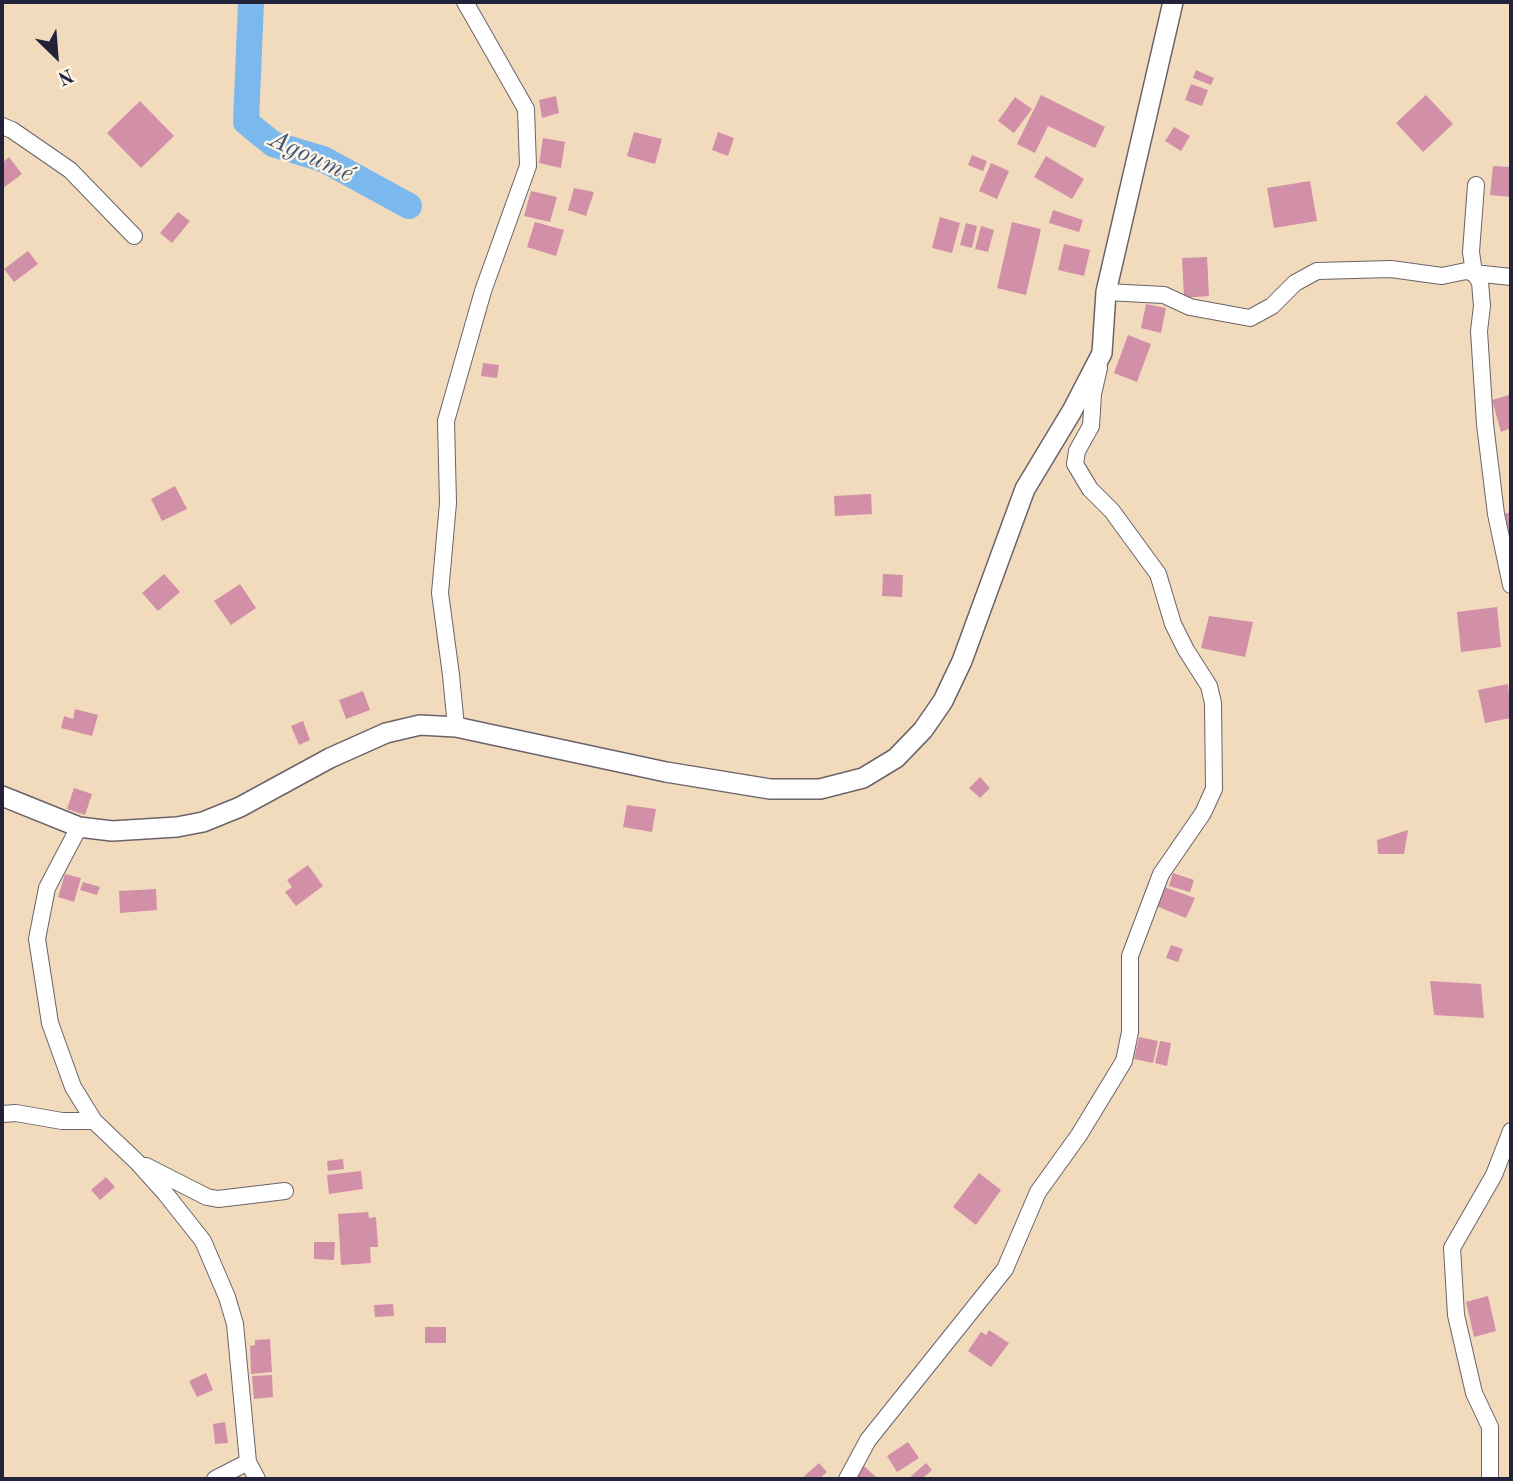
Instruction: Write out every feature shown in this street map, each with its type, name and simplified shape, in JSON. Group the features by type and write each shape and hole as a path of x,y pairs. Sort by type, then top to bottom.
{"street":[{"path":"456,727 440,593 448,503 446,421 483,291 528,166 526,109 465,2"},
{"path":"847,1479 868,1440 1005,1269 1038,1192 1085,1126 1124,1061 1130,1032 1130,956 1161,874 1203,813 1214,789 1213,703 1209,686 1173,624 1158,574 1112,511 1090,489 1075,464 1077,451 1091,426 1093,394 1102,353 1106,292 1173,2"},
{"path":"2,126 70,170 134,236"},
{"path":"1476,185 1471,252 1474,273 1480,282 1482,306 1479,331 1485,424 1494,502 1511,585"},
{"path":"1106,292 1164,295 1191,306 1250,318 1272,306 1295,283 1317,271 1391,270 1442,276 1466,271 1511,276"},
{"path":"2,796 79,827 112,831 177,827 203,822 240,807 330,758 386,733 420,725 456,727 666,772 770,789 820,789 863,778 895,758 923,730 943,701 962,661 1026,489 1072,411 1102,353"},
{"path":"79,827 47,888 37,939 50,1023 74,1087 94,1121 137,1162 203,1241 227,1297 235,1324 248,1462 257,1479"},
{"path":"2,1114 16,1113 62,1121 94,1121"},
{"path":"1490,1479 1490,1427 1474,1393 1456,1315 1452,1248 1494,1175 1511,1131"},
{"path":"137,1162 207,1197 218,1199 285,1191"},
{"path":"215,1479 248,1462"}],"building":[{"path":"1196,70 1214,78 1211,85 1193,78"},
{"path":"1191,84 1208,90 1202,106 1185,100"},
{"path":"1041,95 1105,127 1095,148 1048,126 1035,153 1017,144"},
{"path":"1426,95 1453,124 1423,152 1396,123"},
{"path":"556,96 559,113 542,118 539,100"},
{"path":"1015,97 1032,109 1014,133 998,121"},
{"path":"140,101 174,136 141,168 107,133"},
{"path":"1174,127 1190,136 1181,151 1165,141"},
{"path":"634,132 662,139 655,164 627,156"},
{"path":"718,132 734,138 728,156 712,150"},
{"path":"543,138 565,142 561,168 539,163"},
{"path":"972,155 987,161 983,171 968,165"},
{"path":"1046,156 1084,179 1072,199 1034,177"},
{"path":"9,157 22,174 2,189 2,163"},
{"path":"991,163 1009,171 997,199 979,191"},
{"path":"1493,166 1511,167 1511,197 1490,195"},
{"path":"1310,181 1317,221 1274,228 1267,188"},
{"path":"574,188 594,192 586,216 568,210"},
{"path":"531,191 557,197 550,222 524,216"},
{"path":"1053,210 1083,220 1079,232 1049,223"},
{"path":"178,212 190,221 172,243 160,233"},
{"path":"940,217 960,223 952,253 932,248"},
{"path":"535,222 564,230 556,256 527,247"},
{"path":"1012,222 1041,229 1026,295 997,288"},
{"path":"966,223 977,226 972,248 960,245"},
{"path":"981,226 994,230 988,252 975,249"},
{"path":"1064,244 1090,250 1084,276 1058,270"},
{"path":"28,251 38,264 14,282 4,269"},
{"path":"1207,257 1209,296 1184,298 1182,258"},
{"path":"1146,304 1166,308 1161,333 1141,328"},
{"path":"1128,335 1151,344 1137,382 1114,373"},
{"path":"483,363 499,365 497,378 481,376"},
{"path":"1509,395 1511,428 1501,432 1492,400"},
{"path":"175,486 187,509 162,521 151,499"},
{"path":"871,494 872,514 835,516 834,496"},
{"path":"1511,512 1511,556 1500,515"},
{"path":"164,574 180,592 158,611 142,593"},
{"path":"883,574 903,575 902,597 882,596"},
{"path":"240,584 256,608 231,625 214,601"},
{"path":"1497,607 1501,647 1461,652 1457,612"},
{"path":"1209,616 1253,622 1245,657 1201,648"},
{"path":"1508,684 1511,718 1485,723 1478,690"},
{"path":"363,691 370,710 346,719 339,700"},
{"path":"75,709 98,715 92,736 61,728 64,716 73,719"},
{"path":"303,721 310,740 299,745 291,726"},
{"path":"980,777 990,788 980,798 969,788"},
{"path":"74,788 92,794 85,815 67,809"},
{"path":"627,805 656,809 652,832 623,827"},
{"path":"1408,830 1404,854 1378,854 1377,840"},
{"path":"308,865 323,886 296,906 285,892 292,887 287,880"},
{"path":"1173,873 1194,880 1190,892 1169,886"},
{"path":"65,874 81,878 74,902 58,897"},
{"path":"83,882 100,887 97,895 80,890"},
{"path":"1164,887 1195,898 1186,918 1156,906"},
{"path":"156,889 157,910 120,913 119,891"},
{"path":"1171,945 1183,949 1178,962 1166,958"},
{"path":"1430,981 1481,984 1484,1018 1434,1015"},
{"path":"1139,1037 1158,1041 1153,1063 1134,1059"},
{"path":"1160,1041 1171,1043 1167,1066 1155,1063"},
{"path":"343,1159 344,1169 328,1171 327,1161"},
{"path":"361,1171 363,1189 329,1194 327,1175"},
{"path":"979,1173 1001,1190 976,1225 953,1207"},
{"path":"106,1177 115,1187 100,1200 91,1190"},
{"path":"368,1212 369,1218 376,1217 378,1247 370,1247 371,1263 341,1265 338,1214"},
{"path":"314,1242 335,1242 334,1260 314,1259"},
{"path":"1488,1296 1496,1331 1474,1337 1466,1302"},
{"path":"393,1304 394,1316 375,1317 374,1305"},
{"path":"425,1327 446,1327 446,1343 425,1343"},
{"path":"989,1330 1009,1343 991,1367 968,1351 981,1332 986,1335"},
{"path":"270,1339 272,1372 251,1374 250,1346 255,1345 255,1340"},
{"path":"206,1373 213,1390 197,1397 189,1381"},
{"path":"272,1375 273,1397 254,1399 252,1376"},
{"path":"225,1422 228,1443 215,1444 213,1424"},
{"path":"908,1442 919,1458 897,1472 887,1456"},
{"path":"819,1463 827,1472 819,1479 801,1479"},
{"path":"926,1463 932,1470 922,1479 908,1479"},
{"path":"864,1466 878,1479 852,1479"}],"waterway":[{"name":"Agoumé","path":"251,2 246,122 273,144 323,159 409,206"}]}
